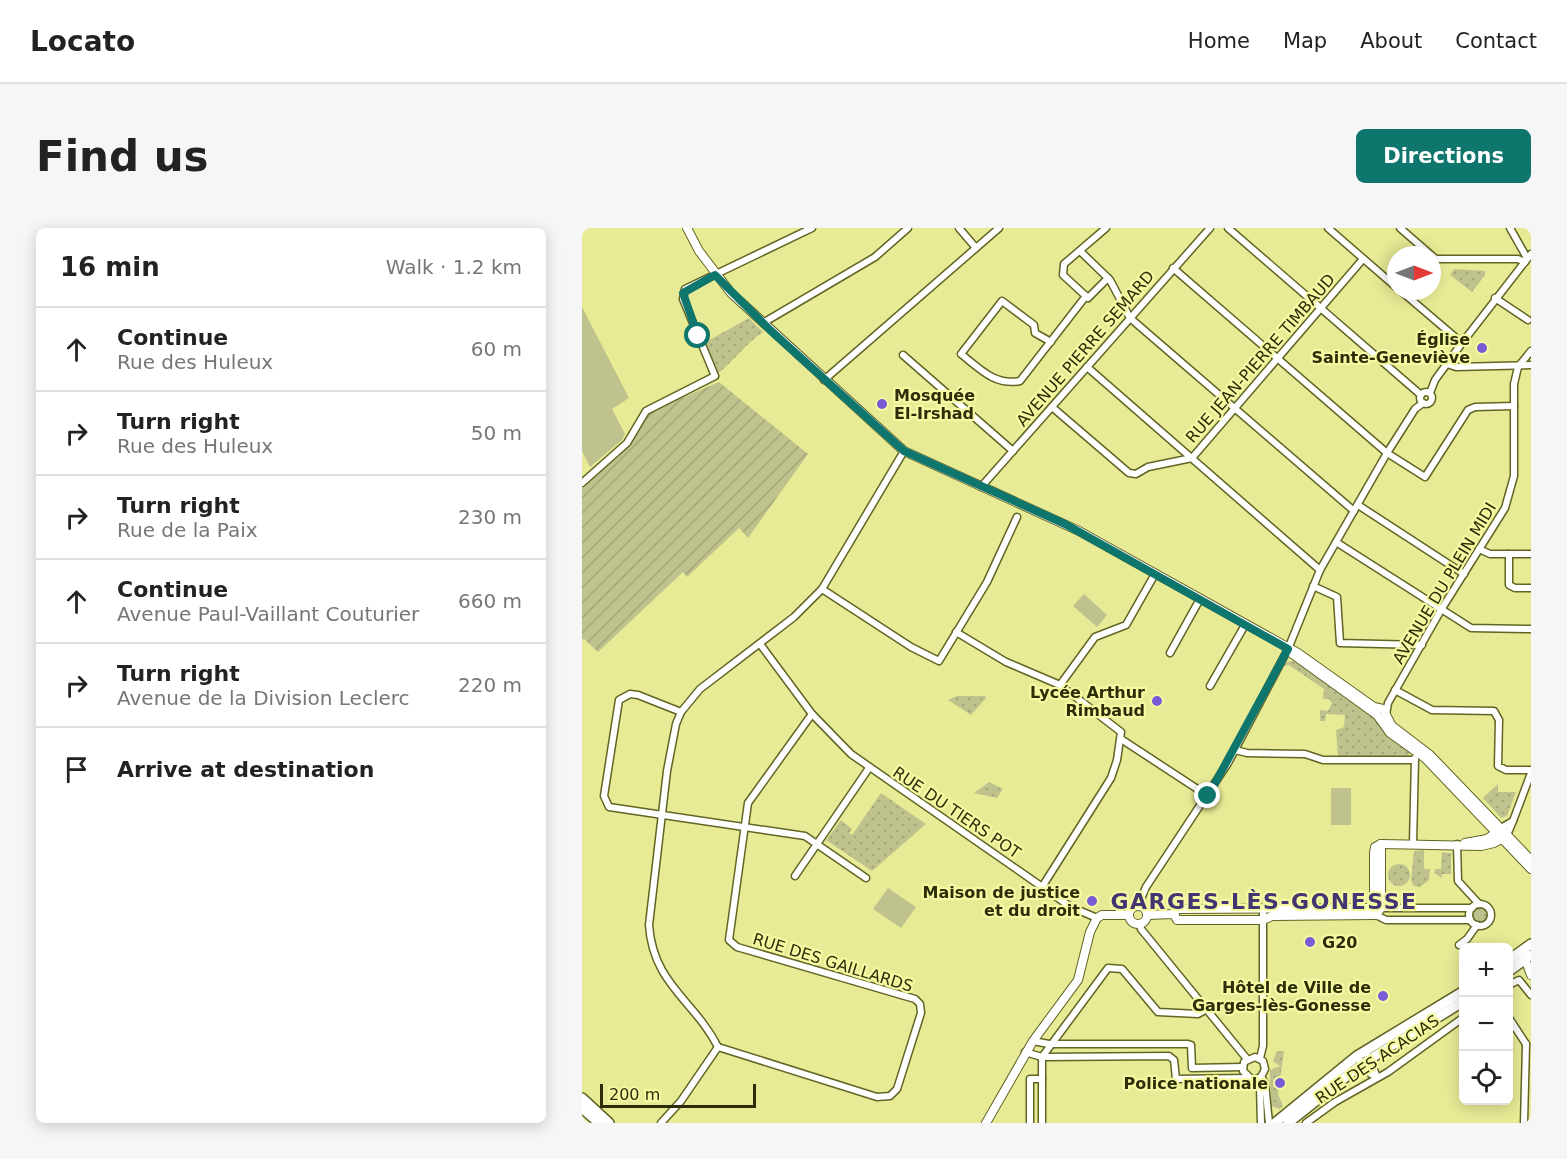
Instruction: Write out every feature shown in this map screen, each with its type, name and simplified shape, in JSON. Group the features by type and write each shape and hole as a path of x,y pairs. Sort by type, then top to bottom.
{"main road":[{"path":"1513,964 1529,953"},
{"path":"1365,1060 1405,1027 1459,994"},
{"path":"1272,1122 1365,1060 1459,1004"},
{"path":"582,1098 609,1123"},
{"path":"582,1108 599,1123"}],"street":[{"path":"687,228 715,275 824,380 904,451 1065,524 1288,649 1383,716 1531,860"},
{"path":"582,483 627,443 646,411 715,376 683,293 812,228"},
{"path":"763,323 875,257 908,228"},
{"path":"960,228 976,248"},
{"path":"824,380 999,228"},
{"path":"1106,228 1064,264 1063,275 1088,298 1108,278"},
{"name":"AVENUE PIERRE SEMARD","path":"981,487 1210,228"},
{"path":"1228,228 1421,395 1423,403"},
{"path":"1328,228 1387,279"},
{"path":"1400,228 1421,246"},
{"path":"1510,228 1528,258"},
{"path":"1080,251 1108,278 1130,318 1235,408 1356,508 1464,574"},
{"path":"1441,259 1528,258"},
{"path":"1138,906 1146,887 1208,796 1235,750 1288,649 1320,570 1387,453 1415,409 1423,403 1431,402 1430,393 1435,380 1495,298 1528,258"},
{"name":"RUE JEAN-PIERRE TIMBAUD","path":"1052,407 1129,473 1136,474 1148,467 1192,458 1363,259"},
{"path":"1173,268 1387,453 1425,477 1468,410 1475,407 1514,406"},
{"path":"1050,342 1035,333 1034,325 1002,300 961,354 991,378 1007,384 1020,381 1086,296"},
{"path":"1495,298 1528,321"},
{"path":"1412,300 1462,343"},
{"path":"1518,367 1531,351"},
{"path":"903,355 1012,451"},
{"path":"1447,364 1456,367 1531,365"},
{"path":"1087,367 1320,570"},
{"name":"AVENUE DU PLEIN MIDI","path":"1383,716 1395,690 1441,610 1505,508 1511,494 1514,476 1514,384 1518,367"},
{"path":"1421,395 1430,393"},
{"path":"661,1123 681,1101 718,1047 710,1032 678,997 650,942 649,925 661,816 676,724 681,712 700,689 759,645 822,589 904,451"},
{"path":"822,589 936,662 990,576 1017,517"},
{"path":"1336,542 1471,628 1531,629"},
{"path":"1479,549 1490,554 1531,554"},
{"path":"1509,554 1509,585 1515,588 1531,588"},
{"path":"1060,685 1095,637 1126,625 1155,574"},
{"path":"1313,586 1337,597 1340,643 1422,645"},
{"path":"1170,653 1200,599"},
{"path":"1210,686 1245,625"},
{"path":"956,633 1006,662 1060,685 1121,732 1112,778 1042,887"},
{"name":"RUE DU TIERS POT","path":"759,645 812,714 838,742 869,768 1071,907 1097,918"},
{"path":"1395,690 1432,710 1494,711 1498,720 1498,766 1506,770 1531,772 1513,821 1502,833 1481,846 1459,844 1381,844 1377,910 1386,920 1470,920 1477,925 1487,924 1491,915 1487,906 1479,904 1458,880 1459,844"},
{"path":"681,712 630,694 619,700 616,706 604,801 609,807 616,810 805,836 866,878"},
{"path":"743,827 748,804 812,714"},
{"path":"1121,739 1208,796"},
{"path":"1235,750 1247,753 1305,754 1323,760 1413,760"},
{"path":"1413,844 1413,760 1421,751"},
{"path":"795,876 869,768"},
{"name":"RUE DES GAILLARDS","path":"718,1047 728,1048 751,1059 877,1096 895,1093 921,1013 920,1004 915,999 737,948 729,940 743,827"},
{"path":"1502,833 1516,853 1531,867"},
{"path":"1174,914 1177,920 1263,920 1278,915 1472,908 1479,904"},
{"path":"1140,924 1132,922 1129,915 1132,908 1138,906 1143,908 1147,915"},
{"path":"1261,1077 1265,1065 1260,1058 1263,1046 1263,908"},
{"path":"1470,920 1472,908"},
{"path":"1174,914 1177,909 1377,910"},
{"path":"1147,915 1174,914"},
{"path":"986,1123 1025,1052 1078,980 1090,932 1097,918 1102,915 1129,915"},
{"path":"1147,915 1140,924 1140,929 1247,1059"},
{"path":"1458,945 1467,939 1477,925"},
{"path":"1513,967 1530,973 1529,953"},
{"path":"1042,1123 1042,1057 1049,1044 1112,966 1122,969 1158,1012 1198,1014 1205,1010"},
{"path":"1513,982 1517,980 1531,995"},
{"name":"RUE DES ACACIAS","path":"1306,1123 1459,1020"},
{"path":"1513,1023 1529,1043 1524,1123"},
{"path":"1033,1041 1049,1044 1188,1044 1191,1045 1192,1080"},
{"path":"1025,1052 1042,1057 1169,1056 1174,1060 1176,1079 1261,1077"},
{"path":"1247,1059 1260,1058"},
{"path":"1243,1067 1247,1059"},
{"path":"1365,1060 1377,1077"},
{"path":"1365,1060 1377,1077"},
{"path":"1192,1068 1243,1067"},
{"path":"1243,1067 1260,1087 1272,1122"},
{"path":"1261,1077 1265,1083 1267,1109 1272,1122"},
{"path":"1030,1123 1030,1079 1042,1079"},
{"path":"1267,1109 1272,1122"}],"green space":[{"path":"1454,269 1485,271 1485,275 1472,292 1450,275"},
{"path":"582,307 629,398 612,409 625,434 622,440 590,467 582,451"},
{"path":"749,318 763,332 717,374 704,343"},
{"path":"719,382 808,454 748,538 739,528 687,577 683,572 598,652 584,639 582,640 582,488 630,444 642,421 653,410"},
{"path":"1084,594 1107,615 1097,627 1073,606"},
{"path":"1295,661 1377,719 1410,749 1409,756 1338,757 1336,730 1344,727 1345,715 1326,714 1325,721 1320,721 1320,710 1328,711 1332,703 1329,699 1323,699 1324,689 1289,665 1281,667 1286,662"},
{"path":"957,696 985,696 986,698 971,715 948,700"},
{"path":"989,782 1003,789 997,798 974,793"},
{"path":"1498,784 1498,792 1516,792 1507,816 1501,818 1483,798"},
{"path":"1331,788 1351,788 1351,825 1331,825"},
{"path":"881,793 926,824 872,871 826,840 841,820 852,829 849,833 852,835"},
{"path":"1424,850 1424,869 1430,869 1429,880 1420,887 1414,886 1411,881 1414,851"},
{"path":"1442,852 1454,854 1451,855 1451,874 1442,874 1442,878 1434,873 1435,869 1441,869"},
{"path":"1399,864 1407,867 1410,875 1407,883 1399,886 1391,883 1388,875 1391,867"},
{"path":"888,888 916,907 901,928 873,909"},
{"path":"1480,904 1488,907 1491,915 1488,923 1480,926 1472,923 1469,915 1472,907"},
{"path":"1277,1051 1284,1051 1278,1094 1283,1106 1279,1109 1271,1106 1270,1079 1270,1070 1280,1066 1273,1061"}],"place":[{"name":"Église Sainte-Geneviève","path":"1482,348"},
{"name":"Mosquée El-Irshad","path":"882,404"},
{"name":"Lycée Arthur Rimbaud","path":"1157,701"},
{"name":"Maison de justice et du droit","path":"1092,901"},
{"name":"G20","path":"1310,942"},
{"name":"Hôtel de Ville de Garges-lès-Gonesse","path":"1383,996"},
{"name":"Police nationale","path":"1280,1083"}],"district":[{"name":"GARGES-LÈS-GONESSE","path":"1264,901"}],"route":[{"path":"698,336 683,299 683,293 685,289 715,275 770,330 904,451 921,461 1065,524 1288,649 1208,796"}]}
